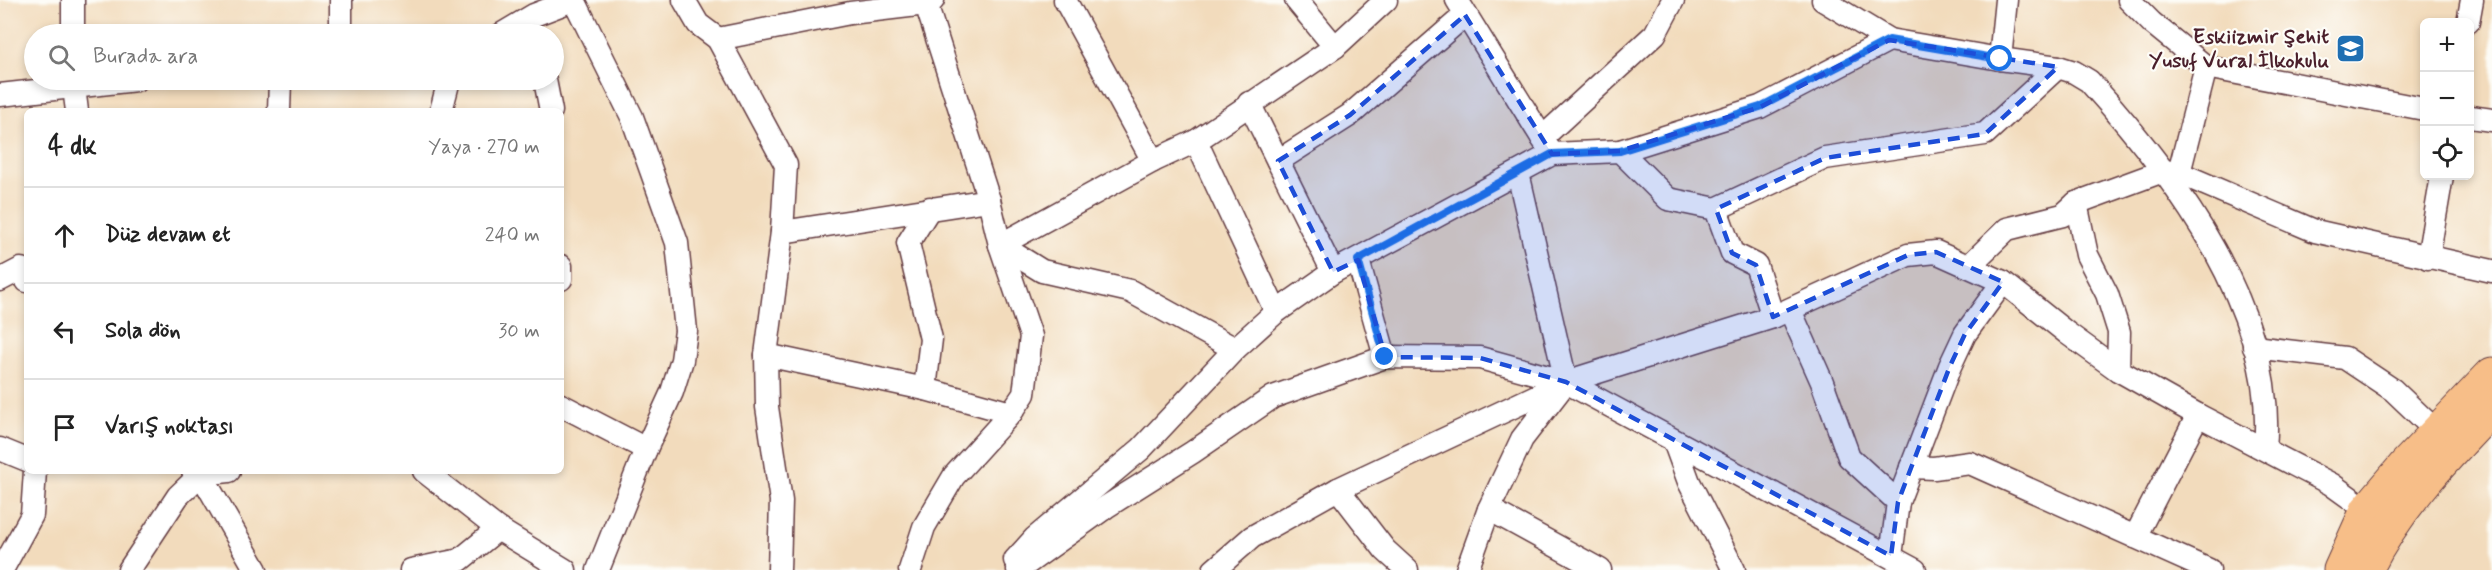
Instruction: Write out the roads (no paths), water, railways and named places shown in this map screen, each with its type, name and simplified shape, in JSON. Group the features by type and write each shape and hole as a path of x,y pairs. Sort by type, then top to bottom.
{"main road":[{"path":"2340,570 2367,510 2406,464 2492,374"},
{"path":"2366,570 2388,528 2427,477 2492,409"}],"street":[{"path":"73,0 73,24"},
{"path":"341,0 341,24"},
{"path":"538,24 574,0 632,117 678,243 686,331 682,360 672,392 646,449 598,570"},
{"path":"684,0 698,24 718,39 786,165 782,232 766,355 767,407 781,501 779,570"},
{"path":"1065,0 1153,161"},
{"path":"1296,0 1335,47"},
{"path":"1000,245 1153,161 1196,141 1335,47 1386,0"},
{"path":"1006,570 1035,538 1141,449 1235,349 1276,312 1333,272 1518,173 1655,34 1673,0"},
{"path":"1823,0 1889,40 2058,67 2074,72 2089,81 2171,172 2229,278 2254,346 2266,405 2265,448"},
{"path":"2000,59 2006,0"},
{"path":"2129,0 2152,23 2206,67 2420,108"},
{"path":"2469,18 2472,0"},
{"path":"718,39 848,6 930,2 989,200 1000,245 1031,336 1024,394 1011,413 954,476 924,527 910,570"},
{"path":"1278,161 1350,116 1461,7 1547,146"},
{"path":"1547,146 1620,151 1760,107 1889,40"},
{"path":"1620,151 1668,199 1716,209 1825,158 1985,134 2058,67"},
{"path":"2171,172 2206,67"},
{"path":"0,95 30,90"},
{"path":"73,90 76,108"},
{"path":"279,108 280,90"},
{"path":"442,108 446,90"},
{"path":"548,90 551,108"},
{"path":"1250,103 1333,272"},
{"path":"2474,118 2492,120"},
{"path":"1196,141 1276,312"},
{"path":"1970,265 2007,229 2063,215 2076,203 2171,172 2315,231 2492,272"},
{"path":"1518,173 1566,382"},
{"path":"2428,258 2441,180"},
{"path":"782,232 989,200"},
{"path":"2076,203 2087,255 2107,294 2119,332 2118,370"},
{"path":"925,389 931,339 908,243 930,208"},
{"path":"1716,209 1732,253 1756,265 1781,314 1822,382 1849,458 1898,502"},
{"path":"1000,245 1042,271 1130,291 1235,349"},
{"path":"1214,570 1252,537 1338,489 1566,382 1781,314 1908,255 1936,252 1970,265 2003,282 2118,370 2198,415 2331,484 2367,510"},
{"path":"1358,260 1385,357"},
{"path":"0,280 24,272"},
{"path":"1891,556 1898,502 1965,334 2003,282"},
{"path":"2254,346 2345,358 2392,390 2437,432"},
{"path":"766,355 925,389 1011,413"},
{"path":"1018,570 1106,507 1193,452 1273,397 1385,357 1480,358 1566,382 1915,570"},
{"path":"1467,570 1489,509 1522,439 1566,382"},
{"path":"564,407 646,449"},
{"path":"2135,537 2198,415"},
{"path":"1674,441 1689,482 1734,570"},
{"path":"0,449 24,459"},
{"path":"1911,467 1934,468 1970,464 2209,570"},
{"path":"2,569 32,514 35,474"},
{"path":"129,570 178,496 195,474"},
{"path":"198,474 256,570"},
{"path":"428,474 498,529 565,570"},
{"path":"1338,489 1385,550 1407,570"},
{"path":"1489,509 1600,570"},
{"path":"411,570 460,560 498,529"}],"place":[{"name":"Eskiizmir Şehit Yusuf Vural İlkokulu","path":"2350,48"}]}
